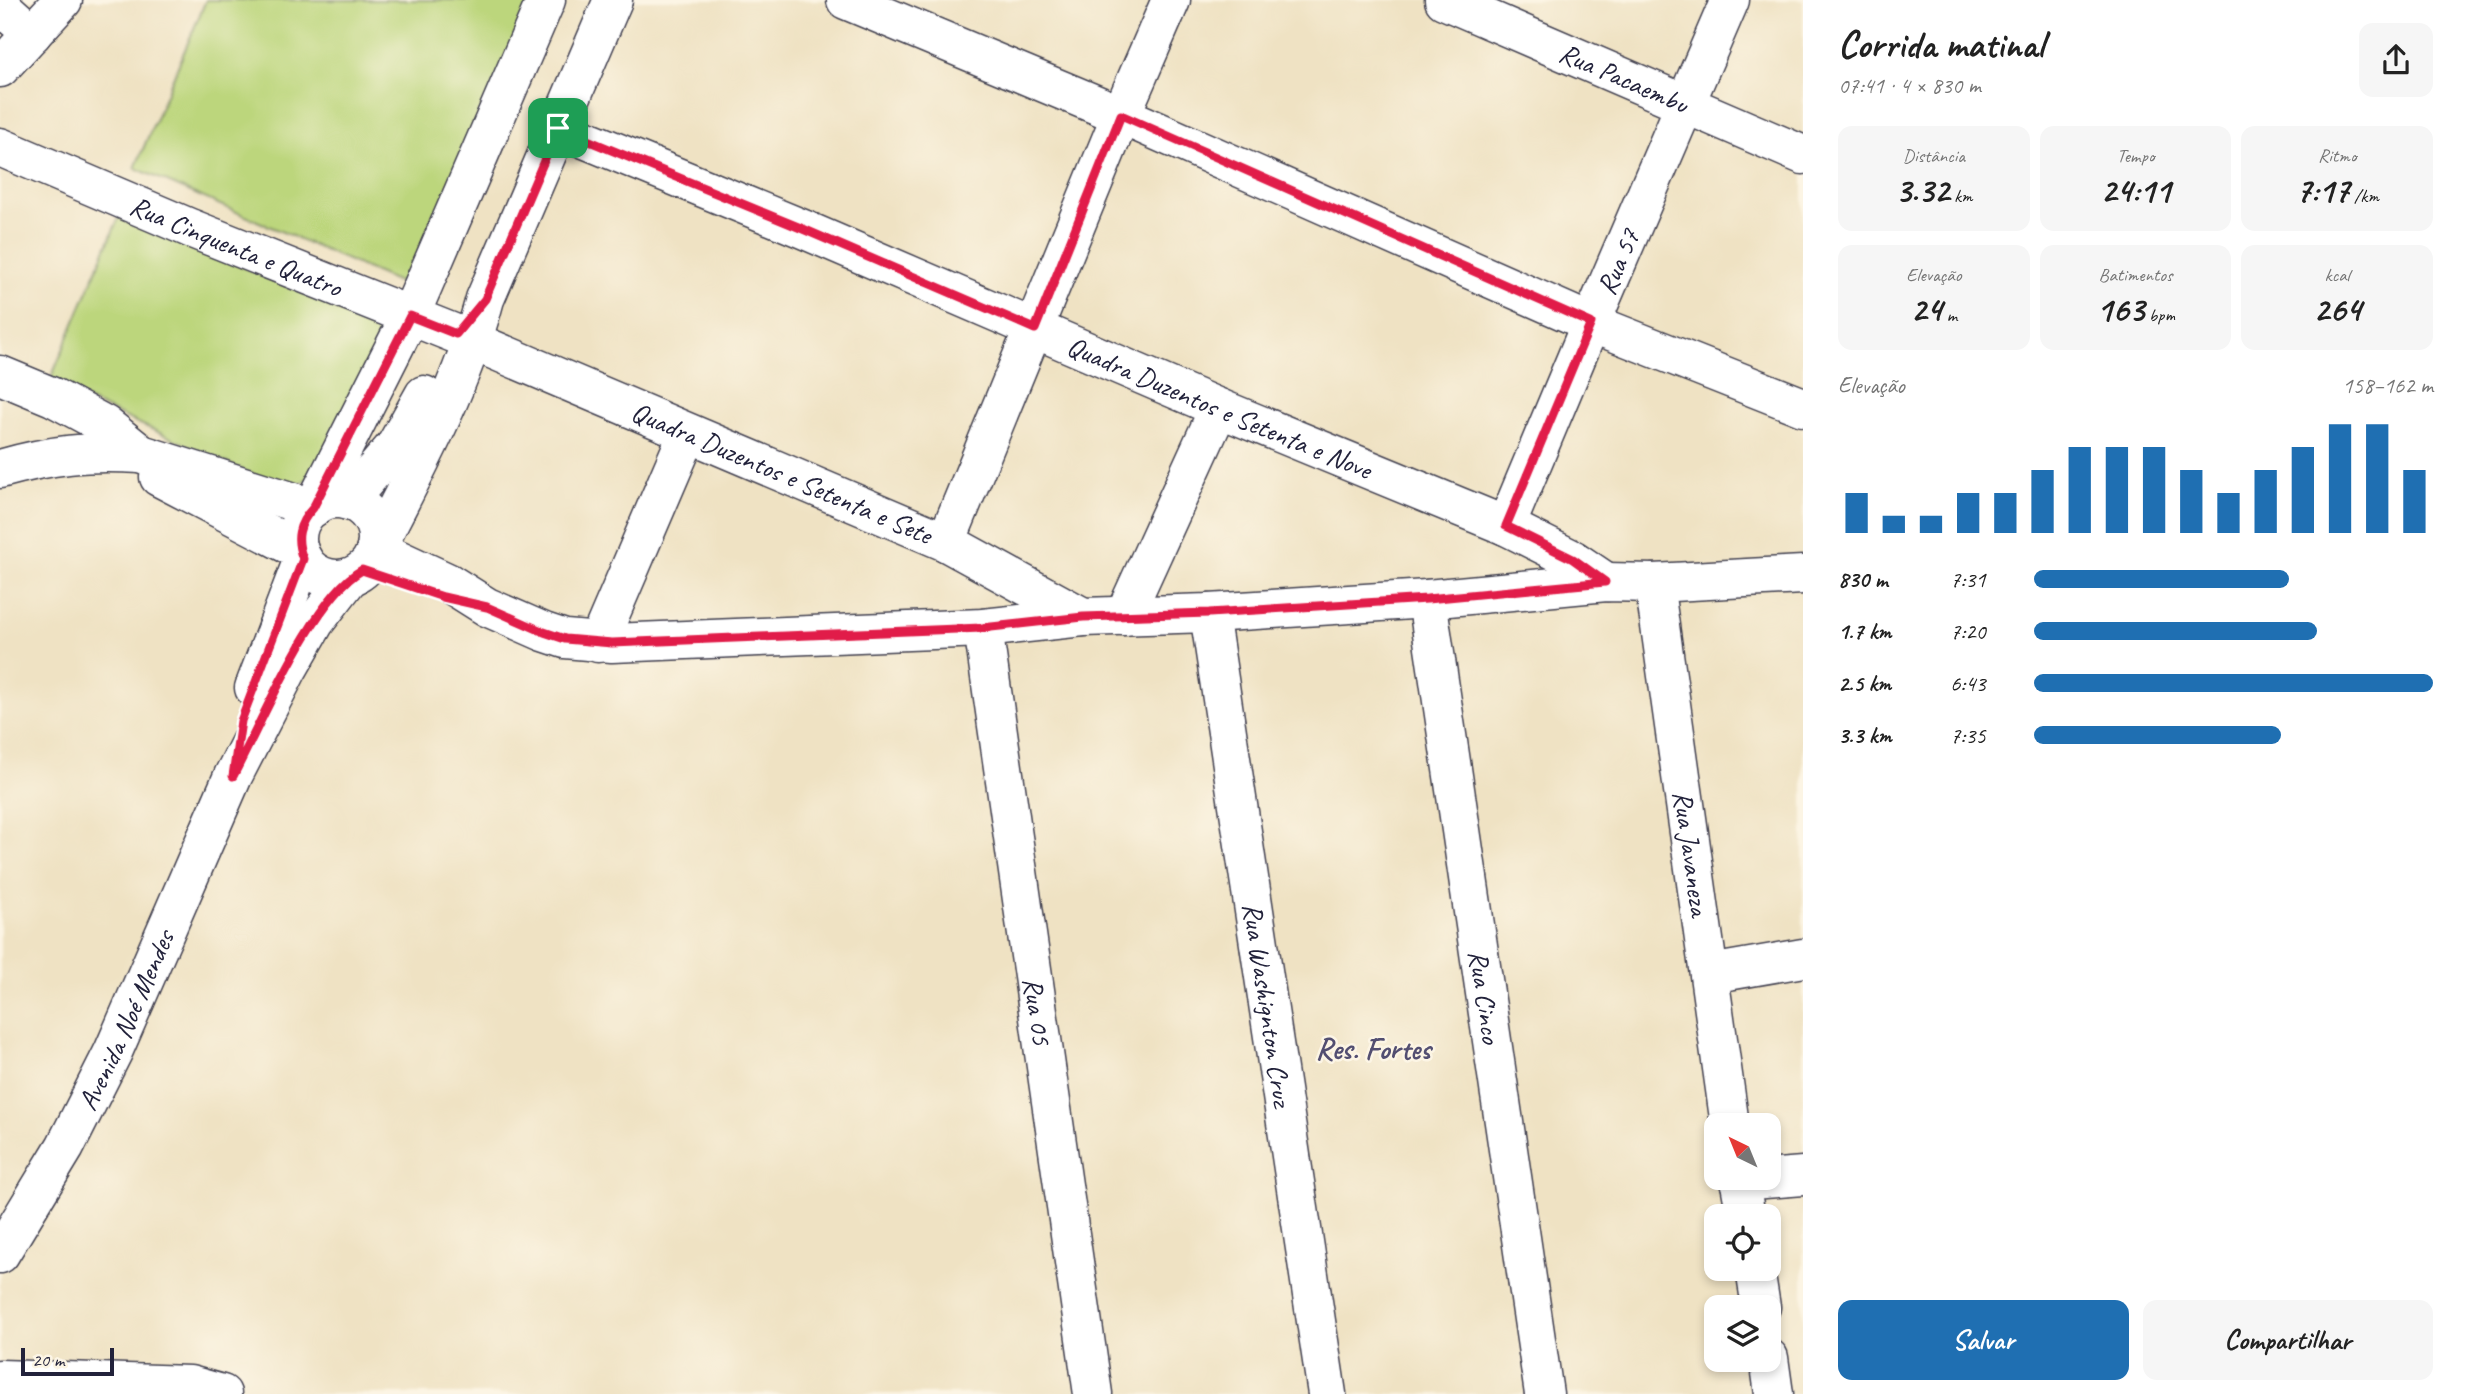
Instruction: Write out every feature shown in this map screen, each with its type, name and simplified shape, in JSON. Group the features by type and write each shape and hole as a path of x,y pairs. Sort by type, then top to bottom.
{"street":[{"path":"0,68 63,0"},
{"path":"301,555 298,541 301,523 330,504 546,0"},
{"name":"Avenida Noé Mendes","path":"330,504 384,460 465,338 485,299 613,0"},
{"path":"846,0 1121,115 1591,323 1803,407"},
{"path":"946,542 1171,0"},
{"name":"Rua Pacaembu","path":"1444,0 1803,155"},
{"name":"Rua 57","path":"1506,526 1731,0"},
{"path":"0,5 32,34"},
{"name":"Quadra Duzentos e Setenta e Nove","path":"558,128 1219,408 1506,526 1573,559 1605,582"},
{"name":"Rua Cinquenta e Quatro","path":"0,148 190,229 465,338"},
{"name":"Avenida Noé Mendes","path":"0,1254 65,1147 113,1052 233,776 307,635 366,561 412,477 465,338"},
{"name":"Quadra Duzentos e Setenta e Sete","path":"465,338 946,542 1083,617"},
{"path":"0,375 53,397 106,425 132,459 301,555 312,570 323,577 336,579 366,561 376,529 368,514 132,459 75,453 41,457 0,469"},
{"path":"1124,616 1219,408"},
{"path":"598,643 688,433"},
{"name":"Avenida Noé Mendes","path":"233,776 241,721 301,555"},
{"path":"366,561 443,597 487,607 565,639 598,643 982,628 1083,617 1209,613 1427,599 1605,582 1654,583 1803,575"},
{"name":"Rua Javaneza","path":"1654,583 1728,1113"},
{"name":"Rua Cinco","path":"1427,599 1544,1394"},
{"name":"Rua Washignton Cruz","path":"1209,613 1327,1394"},
{"name":"Rua 05","path":"982,628 1093,1394"},
{"path":"1710,974 1803,958"},
{"path":"1741,1192 1803,1175"},
{"path":"1771,1372 1774,1394"},
{"path":"0,1379 190,1385 222,1394"}],"green space":[{"path":"206,0 535,0 414,289 135,168"},
{"path":"119,217 397,330 325,470 287,490 49,383"}],"district":[{"name":"Res. Fortes","path":"1373,1049"}],"route":[{"path":"1121,115 1591,323 1506,526 1573,559 1605,582 1427,599 1209,613 1083,617 982,628 612,643 565,639 487,607 443,597 362,570 350,577 315,622 233,776 241,721 303,559 298,541 301,523 313,508 410,316 456,334 485,299 558,128 1035,329 1121,115"}]}
